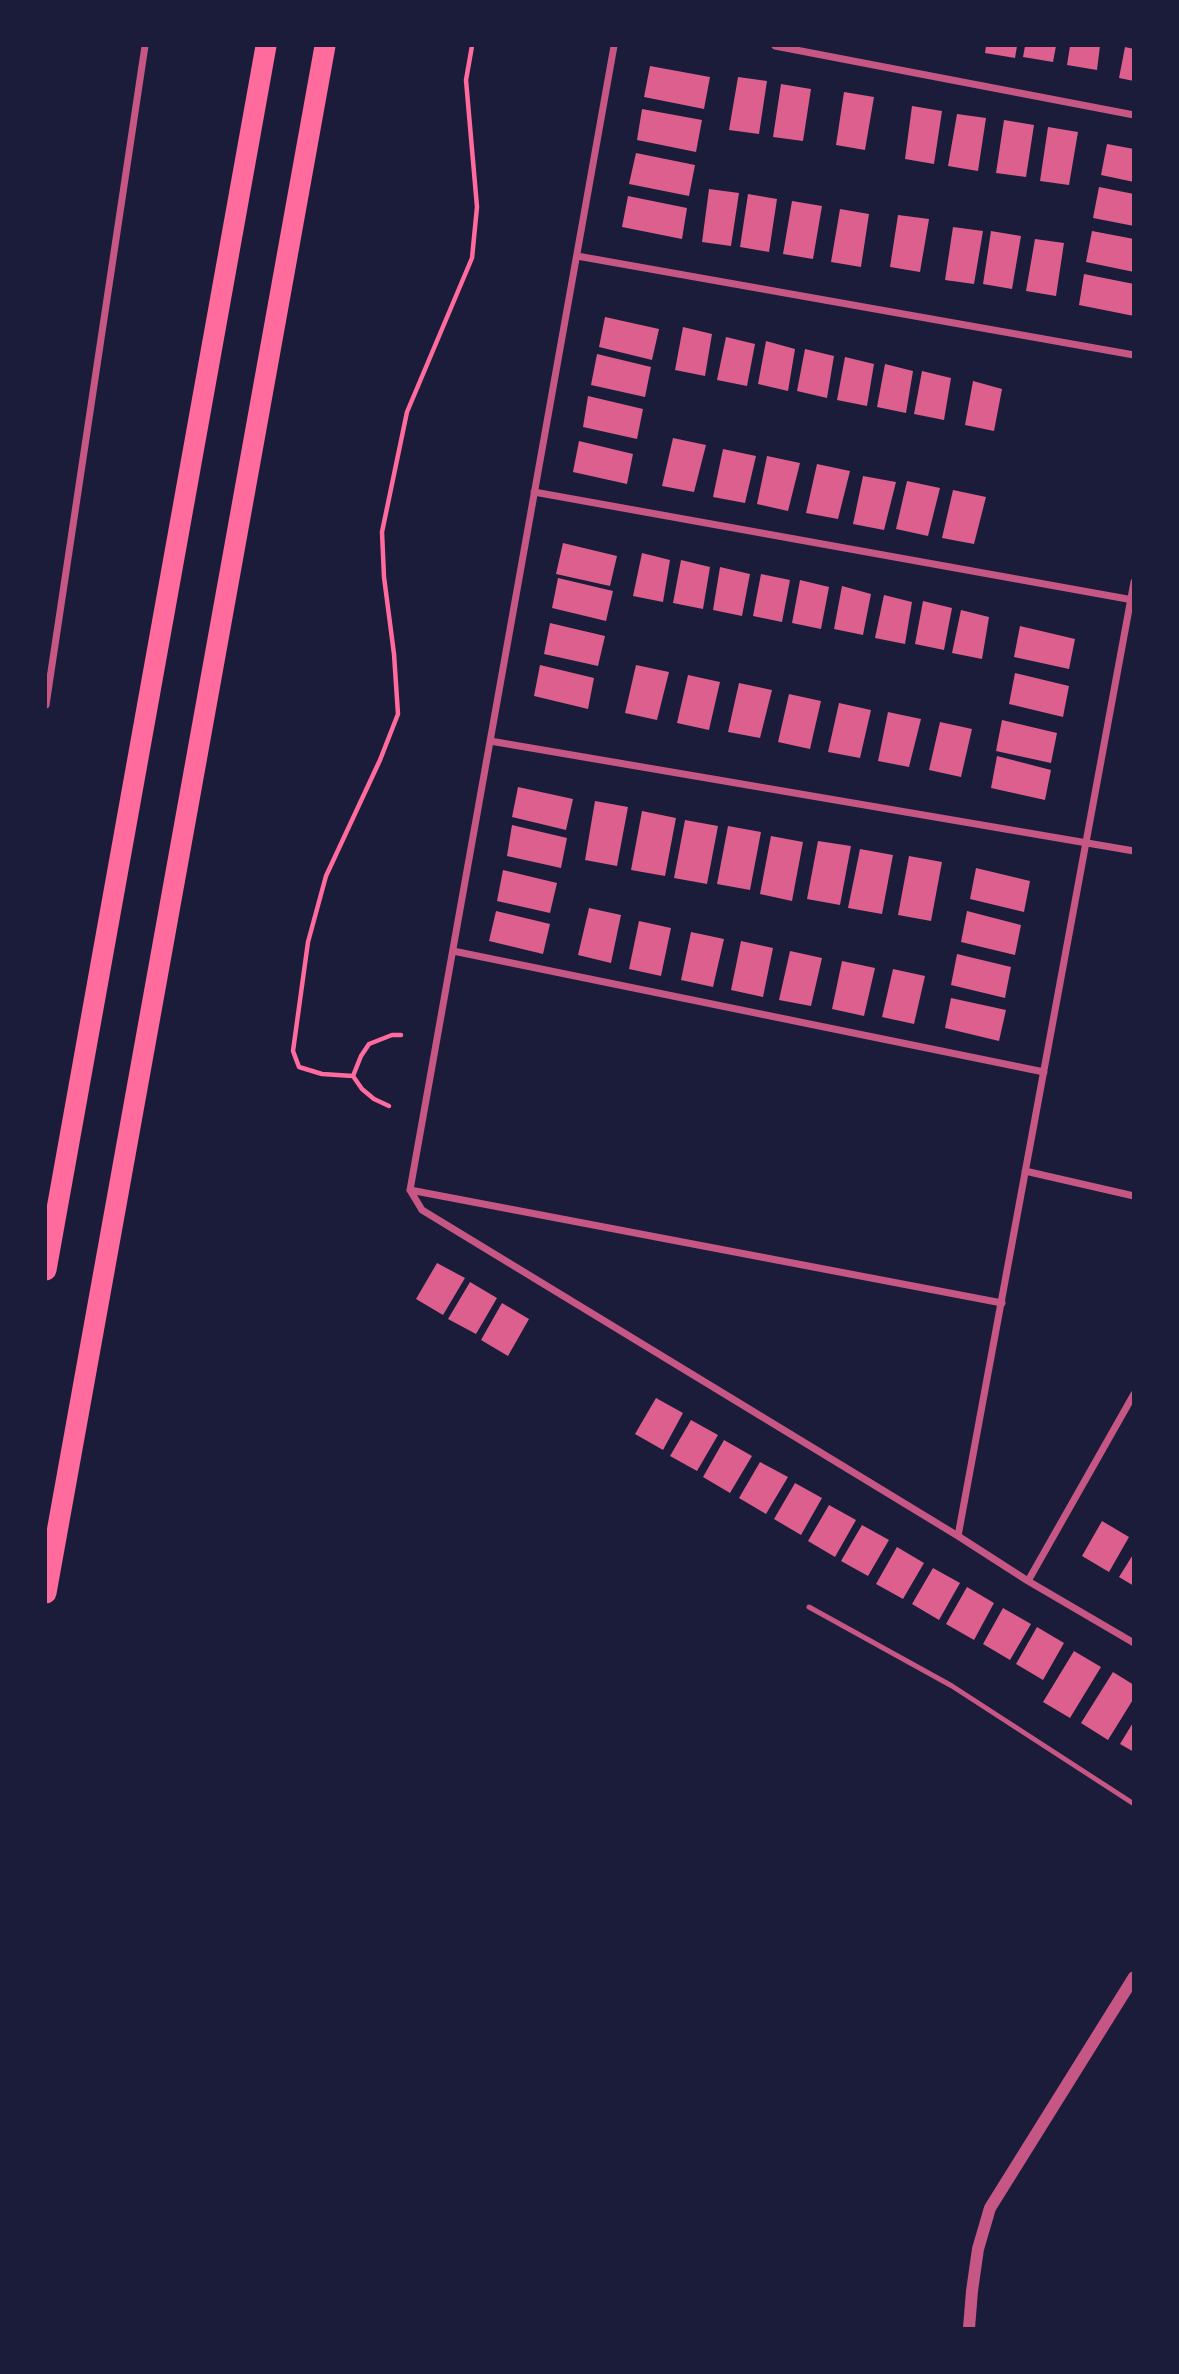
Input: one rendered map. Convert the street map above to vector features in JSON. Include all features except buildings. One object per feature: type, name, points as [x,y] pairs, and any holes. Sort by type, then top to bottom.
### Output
[{"type":"highway","points":[[46,1270],[266,46]]},
{"type":"highway","points":[[46,1593],[325,46]]},
{"type":"street","points":[[46,705],[145,46]]},
{"type":"street","points":[[614,46],[411,1190],[422,1210],[1133,1643]]},
{"type":"street","points":[[775,46],[1133,115]]},
{"type":"street","points":[[576,256],[1133,355]]},
{"type":"street","points":[[534,492],[1132,600]]},
{"type":"street","points":[[958,1536],[1132,600],[1133,582]]},
{"type":"street","points":[[490,741],[1133,851]]},
{"type":"street","points":[[453,951],[1044,1072]]},
{"type":"street","points":[[1025,1171],[1133,1196]]},
{"type":"street","points":[[411,1190],[1002,1303]]},
{"type":"street","points":[[1028,1581],[1133,1394]]},
{"type":"street","points":[[970,2329],[978,2249],[990,2208],[1133,1977]]},
{"type":"lane","points":[[809,1607],[952,1686],[1133,1804]]},
{"type":"path","points":[[353,1076],[322,1074],[299,1067],[293,1052],[309,943],[326,876],[380,760],[398,713],[384,577],[383,532],[407,412],[471,258],[477,207],[466,80],[472,46]]},
{"type":"path","points":[[353,1076],[369,1044],[391,1035],[401,1035]]},
{"type":"path","points":[[353,1076],[362,1089],[389,1106]]}]
